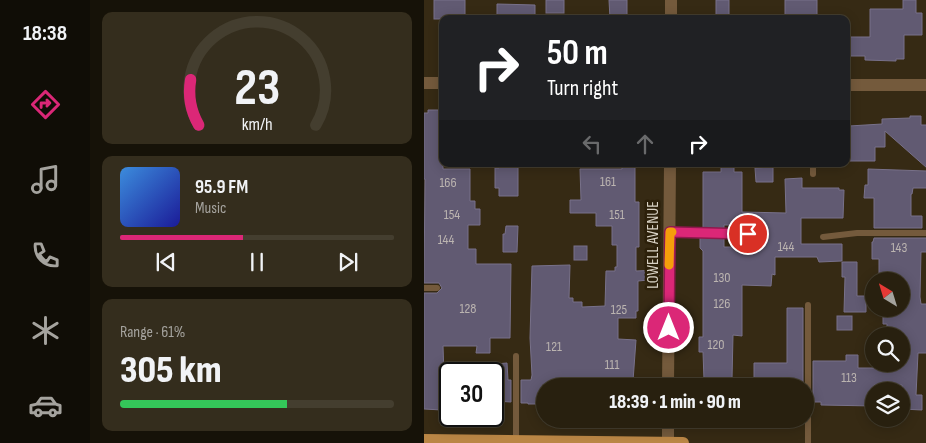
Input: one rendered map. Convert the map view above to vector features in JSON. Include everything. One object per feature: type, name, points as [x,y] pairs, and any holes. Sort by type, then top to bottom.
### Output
[{"type":"main road","points":[[424,440],[683,443]]},
{"type":"street","points":[[671,0],[671,15]]},
{"type":"street","points":[[424,83],[439,83]]},
{"type":"street","points":[[850,85],[926,85]]},
{"type":"street","name":"LOWELL AVENUE","points":[[668,378],[670,167]]},
{"type":"street","points":[[668,428],[668,443]]},
{"type":"lane","points":[[813,167],[813,174]]},
{"type":"lane","points":[[670,232],[748,234]]},
{"type":"lane","points":[[823,237],[857,233],[926,233]]},
{"type":"lane","points":[[424,288],[437,288]]},
{"type":"lane","points":[[808,304],[808,443]]},
{"type":"lane","points":[[516,356],[516,441]]},
{"type":"building","points":[[434,0],[465,0],[465,15],[439,15],[439,19],[434,19]]},
{"type":"building","points":[[546,0],[564,0],[564,13],[546,13]]},
{"type":"building","points":[[609,0],[627,0],[627,15],[610,15]]},
{"type":"building","points":[[716,0],[729,0],[729,15],[716,15]]},
{"type":"building","points":[[785,0],[817,0],[817,15],[785,15]]},
{"type":"building","points":[[903,0],[916,0],[916,13],[922,13],[922,35],[904,35],[904,59],[896,59],[896,61],[865,60],[865,56],[850,56],[850,37],[870,37],[870,9],[903,9]]},
{"type":"building","points":[[497,4],[535,5],[535,15],[497,15]]},
{"type":"building","points":[[428,110],[439,110],[439,167],[443,167],[443,169],[470,169],[470,201],[475,201],[475,209],[480,209],[480,225],[468,225],[468,249],[476,249],[476,264],[511,264],[510,338],[490,338],[490,353],[476,353],[477,346],[443,346],[444,362],[439,362],[439,410],[424,409],[424,293],[437,293],[442,288],[439,283],[424,283],[424,113],[428,113]]},
{"type":"building","points":[[910,116],[921,116],[921,125],[927,125],[927,168],[885,131],[885,147],[875,147],[875,161],[850,161],[850,126],[882,124],[882,119],[910,118]]},
{"type":"building","points":[[518,167],[518,196],[499,196],[499,188],[495,188],[495,168]]},
{"type":"building","points":[[622,167],[635,167],[635,202],[639,202],[639,247],[636,247],[636,271],[659,270],[659,279],[638,281],[638,311],[636,311],[636,318],[618,318],[618,339],[636,340],[633,378],[536,378],[536,404],[521,403],[521,380],[531,380],[532,375],[530,338],[532,266],[570,265],[569,298],[573,298],[573,302],[582,302],[582,307],[605,306],[606,271],[615,271],[615,267],[617,267],[617,245],[612,245],[612,226],[596,226],[596,213],[570,213],[570,200],[581,200],[580,169],[622,169]]},
{"type":"building","points":[[721,167],[734,167],[734,172],[742,172],[742,212],[786,213],[785,179],[802,178],[802,188],[839,188],[839,190],[844,190],[843,218],[801,218],[801,244],[842,244],[842,261],[819,262],[817,257],[775,257],[775,275],[772,274],[771,286],[742,285],[742,336],[733,335],[732,378],[704,378],[703,352],[699,352],[699,337],[703,337],[703,251],[700,248],[700,238],[724,238],[724,247],[757,247],[757,225],[724,225],[724,228],[703,228],[703,172],[721,172]]},
{"type":"building","points":[[773,167],[773,182],[756,182],[755,168]]},
{"type":"building","points":[[868,169],[927,171],[927,188],[913,188],[911,194],[911,216],[922,216],[922,228],[874,228],[874,198],[864,198],[865,185],[868,185]]},
{"type":"building","points":[[506,226],[518,226],[517,252],[503,252],[503,234],[505,234]]},
{"type":"building","points":[[874,238],[927,238],[927,252],[921,252],[920,297],[921,304],[927,304],[927,353],[918,353],[916,395],[922,395],[922,410],[910,409],[910,382],[865,382],[865,406],[821,405],[821,402],[814,402],[813,361],[846,361],[846,355],[858,355],[858,368],[865,368],[865,372],[910,372],[910,327],[887,327],[887,324],[883,324],[883,318],[910,318],[910,272],[879,272],[879,259],[872,259]]},
{"type":"building","points":[[574,246],[587,246],[587,260],[574,260]]},
{"type":"building","points":[[842,262],[857,262],[857,296],[865,296],[865,312],[844,312],[845,277],[842,277]]},
{"type":"building","points":[[787,308],[803,308],[803,378],[754,378],[754,363],[787,363]]},
{"type":"building","points":[[837,316],[852,316],[852,330],[837,330]]},
{"type":"building","points":[[504,363],[507,363],[508,380],[511,380],[511,402],[504,402]]},
{"type":"slow traffic","points":[[669,265],[670,232],[672,232]]},
{"type":"route","points":[[669,328],[670,232],[748,234]]}]
